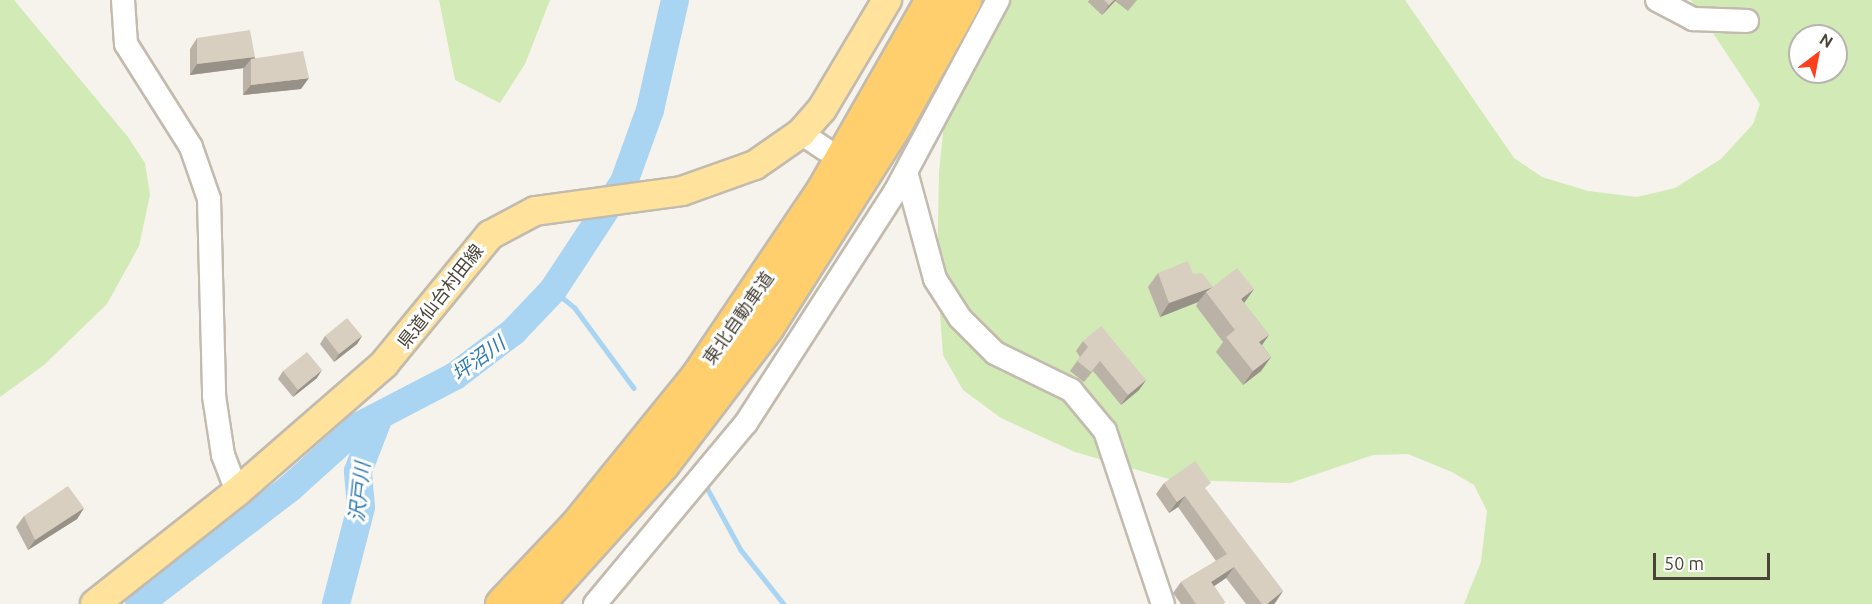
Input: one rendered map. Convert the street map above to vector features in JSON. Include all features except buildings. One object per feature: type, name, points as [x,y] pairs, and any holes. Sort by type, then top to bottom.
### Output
[{"type":"highway","name":"東北自動車道","points":[[502,604],[577,525],[697,376],[822,192],[932,0]]},
{"type":"highway","name":"東北自動車道","points":[[536,604],[662,464],[767,326],[895,124],[964,0]]},
{"type":"main road","name":"県道仙台村田線","points":[[95,604],[237,492],[384,364],[490,235],[513,220],[560,205],[626,200],[729,178],[801,132],[844,80],[887,0]]},
{"type":"street","points":[[123,0],[126,44],[191,147],[209,199],[214,396],[223,456],[237,492]]},
{"type":"street","points":[[595,604],[746,423],[886,187],[906,172],[998,0]]},
{"type":"street","points":[[1657,0],[1693,19],[1747,21]]},
{"type":"street","points":[[801,132],[825,148]]},
{"type":"street","points":[[906,172],[935,279],[960,318],[995,353],[1071,390],[1106,431],[1163,604]]},
{"type":"green space","points":[[0,0],[14,0],[128,137],[145,163],[150,195],[139,246],[107,304],[44,365],[0,397]]},
{"type":"green space","points":[[439,0],[550,0],[525,64],[500,103],[455,80]]},
{"type":"green space","points":[[983,0],[1405,0],[1514,158],[1542,177],[1588,191],[1637,197],[1675,188],[1721,159],[1753,124],[1760,104],[1691,0],[1872,0],[1872,604],[1464,604],[1481,562],[1487,511],[1474,485],[1452,472],[1408,454],[1373,455],[1290,483],[1172,480],[1075,452],[1001,418],[963,390],[943,355],[937,271],[939,172],[950,63]]},
{"type":"waterway","name":"坪沼川","points":[[139,604],[290,488],[359,426],[455,376],[513,332],[553,290],[624,182],[650,110],[675,0]]},
{"type":"waterway","points":[[553,290],[575,308],[634,388]]},
{"type":"waterway","name":"沢戸川","points":[[336,604],[361,507],[358,471],[379,417]]},
{"type":"waterway","points":[[705,484],[741,550],[784,604]]}]
